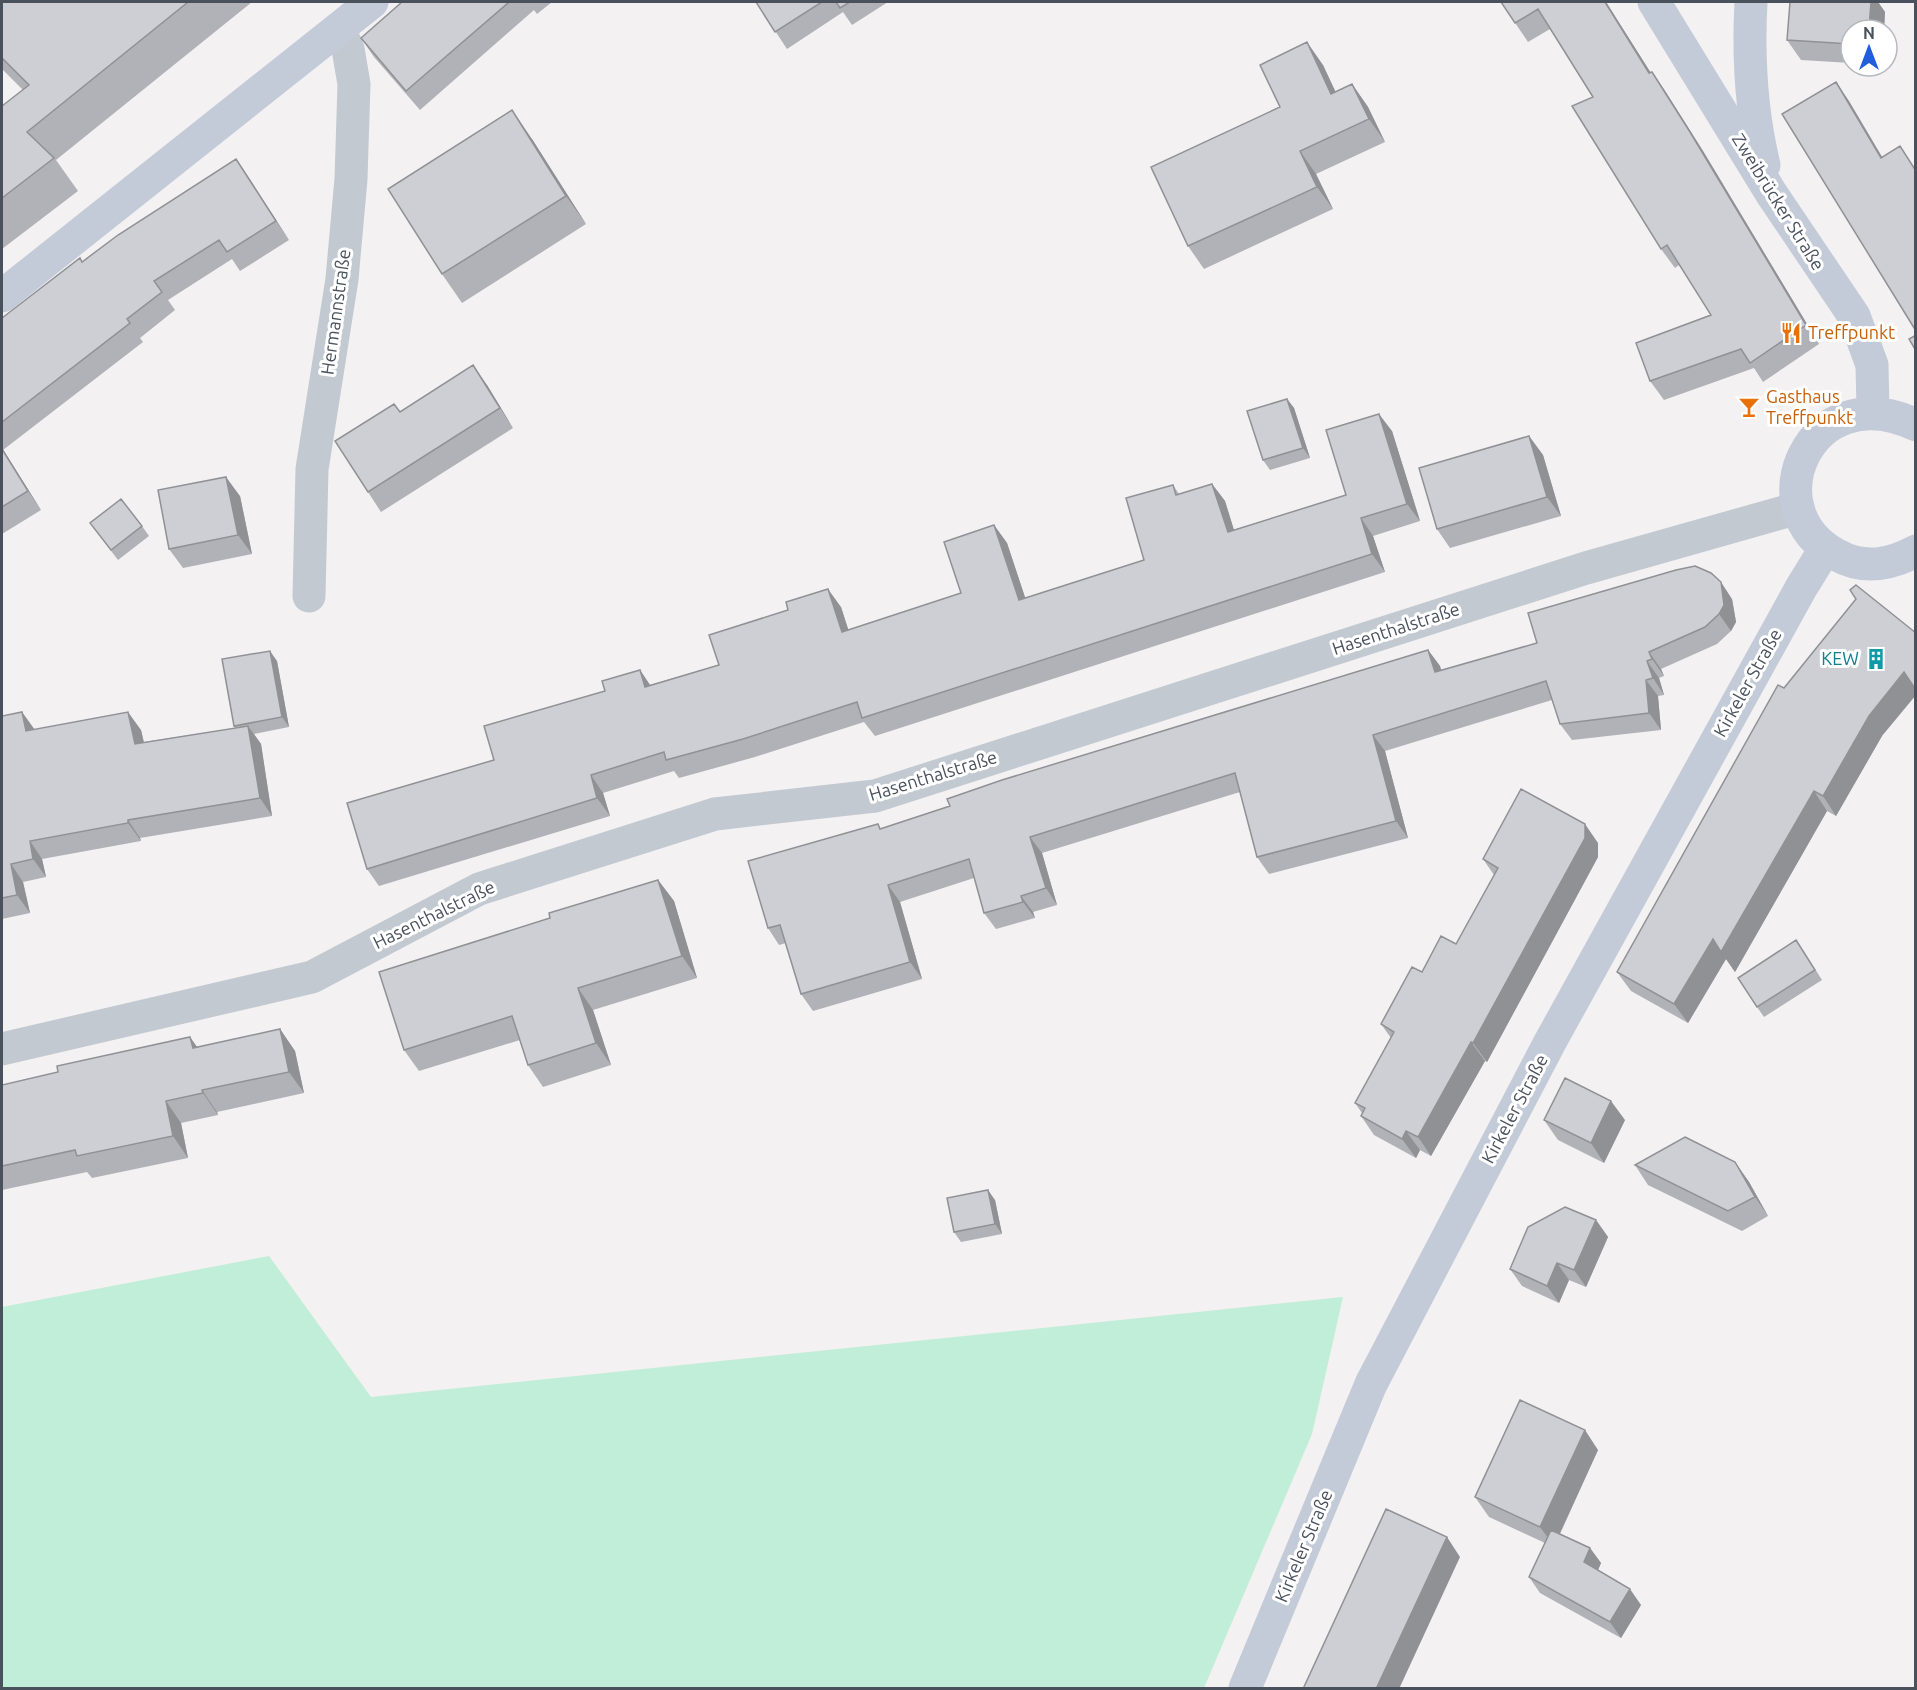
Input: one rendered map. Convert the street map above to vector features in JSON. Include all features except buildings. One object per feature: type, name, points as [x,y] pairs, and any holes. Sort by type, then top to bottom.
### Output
[{"type":"main road","points":[[2,296],[372,2]]},
{"type":"main road","name":"Zweibrücker Straße","points":[[1654,2],[1771,193],[1854,316],[1872,365],[1873,411]]},
{"type":"main road","points":[[1751,2],[1748,50],[1755,129],[1771,193]]},
{"type":"main road","points":[[1916,424],[1896,415],[1873,411],[1850,415],[1839,420],[1812,442],[1800,462],[1796,485],[1798,508],[1808,531],[1825,549],[1847,561],[1872,565],[1898,561],[1916,551]]},
{"type":"main road","name":"Kirkeler Straße","points":[[1245,1689],[1371,1384],[1550,1042],[1800,588],[1825,549]]},
{"type":"street","name":"Hermannstraße","points":[[309,596],[312,469],[342,279],[351,179],[354,84],[348,50],[339,29]]},
{"type":"street","name":"Hasenthalstraße","points":[[2,1049],[312,977],[490,885],[715,814],[875,796],[1586,567],[1798,508]]},
{"type":"green space","points":[[269,1256],[371,1397],[1343,1297],[1312,1434],[1204,1688],[2,1688],[2,1307]]},
{"type":"place","name":"Treffpunkt","points":[[1791,333]]},
{"type":"place","name":"Gasthaus Treffpunkt","points":[[1749,407]]},
{"type":"place","name":"KEW","points":[[1876,659]]}]
